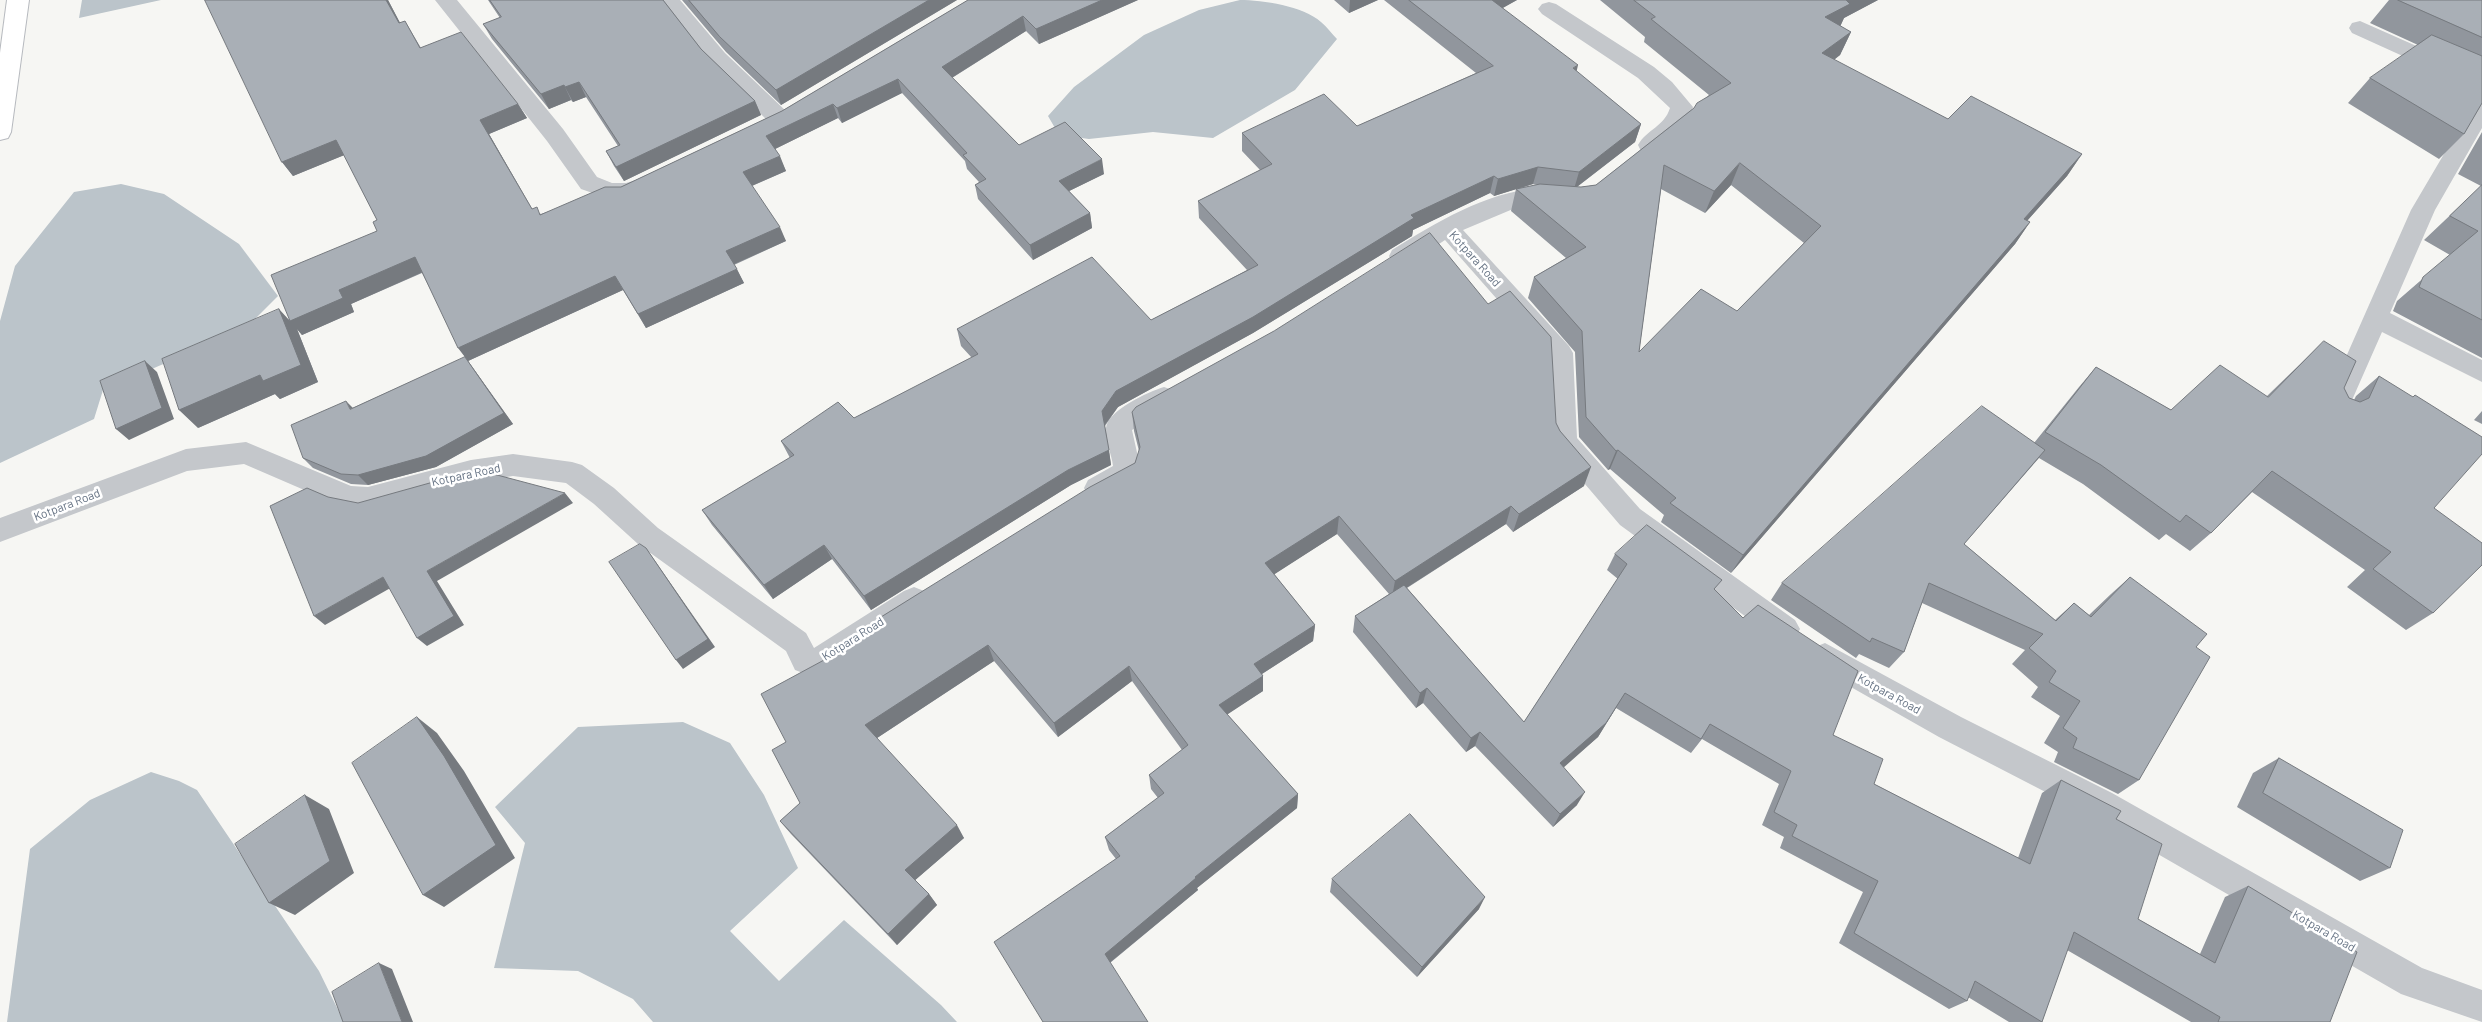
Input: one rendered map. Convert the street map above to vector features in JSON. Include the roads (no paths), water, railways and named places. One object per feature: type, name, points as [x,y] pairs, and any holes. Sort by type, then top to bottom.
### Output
[{"type":"main road","points":[[0,132],[18,0]]},
{"type":"street","points":[[446,0],[560,142],[589,183],[610,191],[628,192],[655,179]]},
{"type":"street","points":[[669,0],[717,58],[779,117]]},
{"type":"street","points":[[1550,3],[1602,45],[1646,70],[1669,91],[1682,108],[1677,123],[1632,158]]},
{"type":"street","points":[[2360,28],[2482,84]]},
{"type":"street","points":[[2336,409],[2423,210],[2482,108]]},
{"type":"street","points":[[1447,227],[1487,209],[1533,195],[1571,200]]},
{"type":"street","name":"Kotpara Road","points":[[1380,269],[1447,227],[1560,352],[1564,441],[1630,517],[1706,574],[1844,669],[1950,727],[2101,804],[2413,982],[2482,1007]]},
{"type":"street","points":[[2376,317],[2482,372]]},
{"type":"street","points":[[1074,500],[1126,472],[1127,460],[1118,436],[1118,426],[1128,416],[1187,384]]},
{"type":"street","name":"Kotpara Road","points":[[0,530],[186,460],[246,453],[349,497],[368,499],[471,471],[513,465],[572,473],[604,496],[648,536],[796,642],[805,662],[817,662],[932,589]]}]
